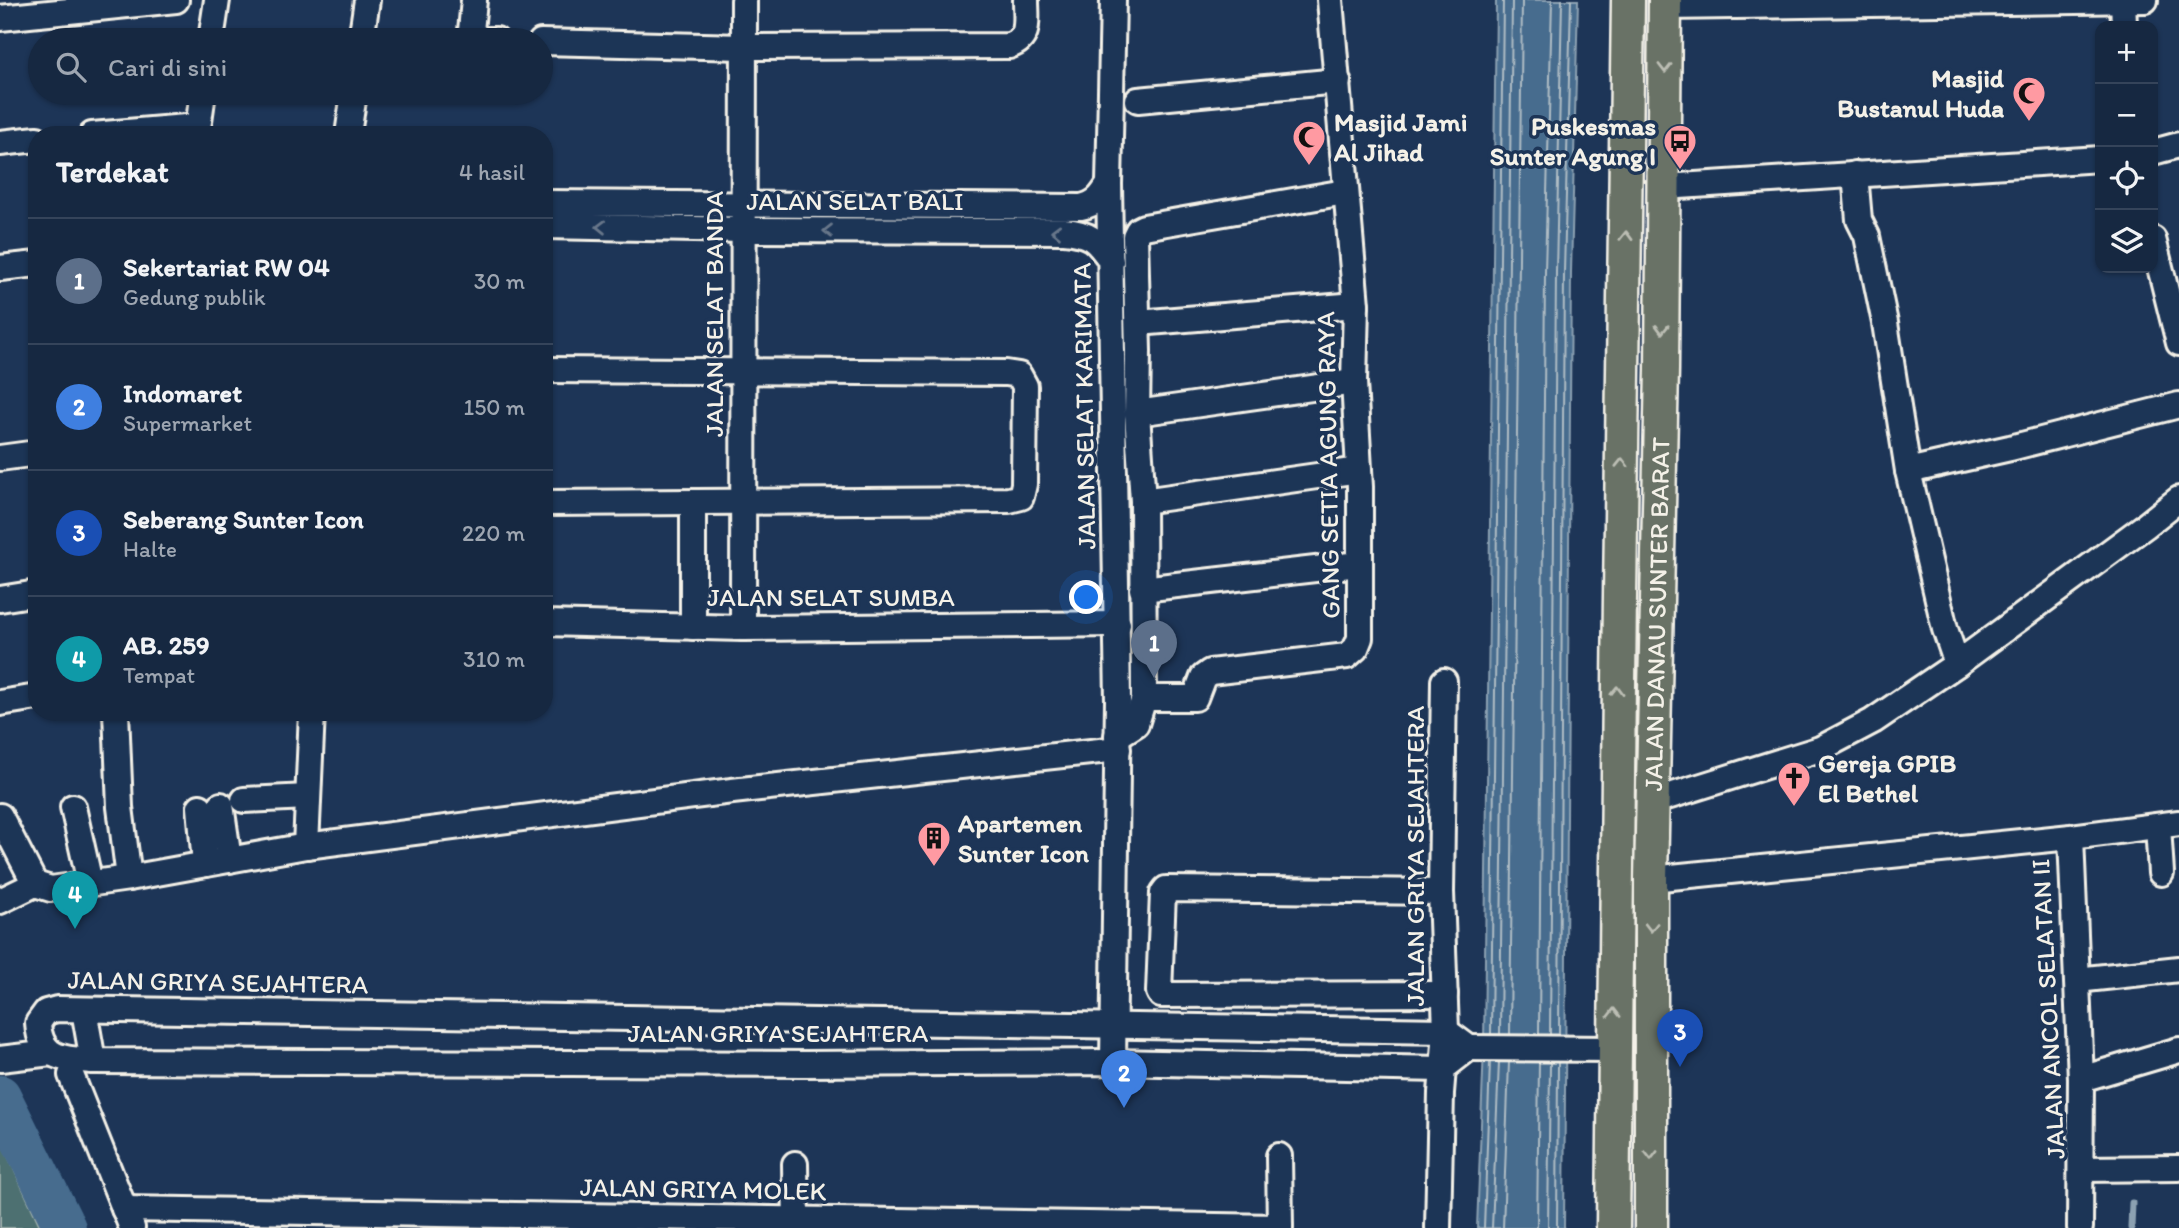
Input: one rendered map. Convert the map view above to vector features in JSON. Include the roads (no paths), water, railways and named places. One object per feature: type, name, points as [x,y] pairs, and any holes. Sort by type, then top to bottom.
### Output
[{"type":"main road","name":"JALAN DANAU SUNTER BARAT","points":[[1613,1228],[1616,759],[1628,0]]},
{"type":"main road","name":"JALAN DANAU SUNTER BARAT","points":[[1651,1228],[1651,879],[1662,369],[1665,4]]},
{"type":"main road","points":[[1624,369],[1662,369]]},
{"type":"street","points":[[0,18],[176,0]]},
{"type":"street","points":[[213,28],[217,0]]},
{"type":"street","points":[[363,28],[367,0]]},
{"type":"street","points":[[471,28],[474,0]]},
{"type":"street","name":"JALAN SELAT BANDA","points":[[743,628],[744,0]]},
{"type":"street","points":[[553,41],[744,47],[1009,46],[1019,43],[1026,34],[1026,0]]},
{"type":"street","name":"JALAN SELAT KARIMATA","points":[[1112,0],[1109,184],[1118,624],[1113,1062]]},
{"type":"street","name":"GANG SETIA AGUNG RAYA","points":[[1144,698],[1195,698],[1203,677],[1210,672],[1347,656],[1356,648],[1360,638],[1359,470],[1354,383],[1356,304],[1330,0]]},
{"type":"street","points":[[2123,0],[2124,21]]},
{"type":"street","points":[[1665,4],[2145,0]]},
{"type":"street","points":[[1139,100],[1338,81]]},
{"type":"street","points":[[199,126],[201,105]]},
{"type":"street","points":[[349,126],[352,105]]},
{"type":"street","points":[[0,143],[28,140]]},
{"type":"street","points":[[2158,151],[2179,145]]},
{"type":"street","points":[[1664,187],[2095,159]]},
{"type":"street","points":[[1855,174],[1859,220],[1867,236],[1885,323],[1908,471],[1945,629],[1957,664]]},
{"type":"street","name":"JALAN SELAT BALI","points":[[553,203],[1081,207],[1100,199],[1109,184]]},
{"type":"street","points":[[0,901],[35,884],[51,889],[129,878],[306,846],[1118,743],[1136,724],[1144,698],[1143,501],[1137,413],[1135,236],[1138,230],[1170,222],[1345,192]]},
{"type":"street","name":"JALAN SELAT BALI","points":[[553,226],[1064,231],[1083,233],[1100,244],[1111,261]]},
{"type":"street","points":[[2158,259],[2179,344]]},
{"type":"street","points":[[0,268],[28,265]]},
{"type":"street","points":[[1138,323],[1356,304]]},
{"type":"street","points":[[553,370],[1006,373],[1019,376],[1024,386],[1024,484],[1021,496],[1009,500],[553,503]]},
{"type":"street","points":[[1137,413],[1354,383]]},
{"type":"street","points":[[1908,471],[2179,405]]},
{"type":"street","points":[[0,458],[28,454]]},
{"type":"street","points":[[1143,501],[1359,470]]},
{"type":"street","points":[[1654,802],[1820,749],[1873,721],[1957,664],[2179,499]]},
{"type":"street","points":[[693,503],[694,626]]},
{"type":"street","points":[[1142,589],[1359,564]]},
{"type":"street","points":[[0,599],[28,594]]},
{"type":"street","name":"JALAN SELAT SUMBA","points":[[553,622],[743,628],[1118,624]]},
{"type":"street","name":"JALAN GRIYA SEJAHTERA","points":[[1444,681],[1441,892],[1446,1031]]},
{"type":"street","points":[[0,703],[28,698]]},
{"type":"street","points":[[116,721],[120,807],[129,878]]},
{"type":"street","points":[[306,846],[312,721]]},
{"type":"street","points":[[217,862],[222,804],[308,797]]},
{"type":"street","points":[[74,807],[90,883]]},
{"type":"street","points":[[0,816],[35,884]]},
{"type":"street","points":[[2161,873],[2168,825]]},
{"type":"street","name":"JALAN ANCOL SELATAN II","points":[[1651,879],[2168,825]]},
{"type":"street","name":"JALAN ANCOL SELATAN II","points":[[2071,837],[2081,1079],[2081,1169],[2179,1168]]},
{"type":"street","points":[[1441,892],[1166,889],[1163,893],[1158,992],[1161,995],[1445,994]]},
{"type":"street","points":[[2077,980],[2179,969]]},
{"type":"street","name":"JALAN GRIYA SEJAHTERA","points":[[51,1054],[41,1043],[38,1023],[46,1012],[57,1009],[1446,1031],[1474,1048]]},
{"type":"street","points":[[84,1010],[93,1061]]},
{"type":"street","points":[[1437,1228],[1446,1031]]},
{"type":"street","points":[[1443,1069],[1474,1048],[1614,1049]]},
{"type":"street","points":[[2081,1079],[2179,1050]]},
{"type":"street","name":"JALAN GRIYA SEJAHTERA","points":[[0,1059],[51,1054],[62,1058],[93,1061],[790,1064],[1113,1062],[1443,1069]]},
{"type":"street","points":[[71,1075],[128,1219]]},
{"type":"street","points":[[1279,1156],[1280,1228]]},
{"type":"street","points":[[795,1164],[796,1224]]},
{"type":"street","points":[[2080,1228],[2081,1169]]},
{"type":"street","name":"JALAN GRIYA MOLEK","points":[[128,1219],[1280,1228]]},
{"type":"water","points":[[1496,0],[1578,0],[1571,272],[1564,1228],[1477,1228],[1484,1047]]},
{"type":"waterway","points":[[0,1096],[65,1228]]},
{"type":"waterway","points":[[2131,1228],[2132,1203]]},
{"type":"place","name":"Masjid Bustanul Huda","points":[[2029,123]]},
{"type":"place","name":"Masjid Jami Al Jihad","points":[[1309,167]]},
{"type":"place","name":"Puskesmas Sunter Agung I","points":[[1680,171]]},
{"type":"place","name":"Sekertariat RW 04","points":[[1154,678]]},
{"type":"place","name":"Gereja GPIB El Bethel","points":[[1794,808]]},
{"type":"place","name":"Apartemen Sunter Icon","points":[[934,868]]},
{"type":"place","name":"AB. 259","points":[[75,929]]},
{"type":"place","name":"Seberang Sunter Icon","points":[[1680,1067]]},
{"type":"place","name":"Indomaret","points":[[1124,1108]]}]
